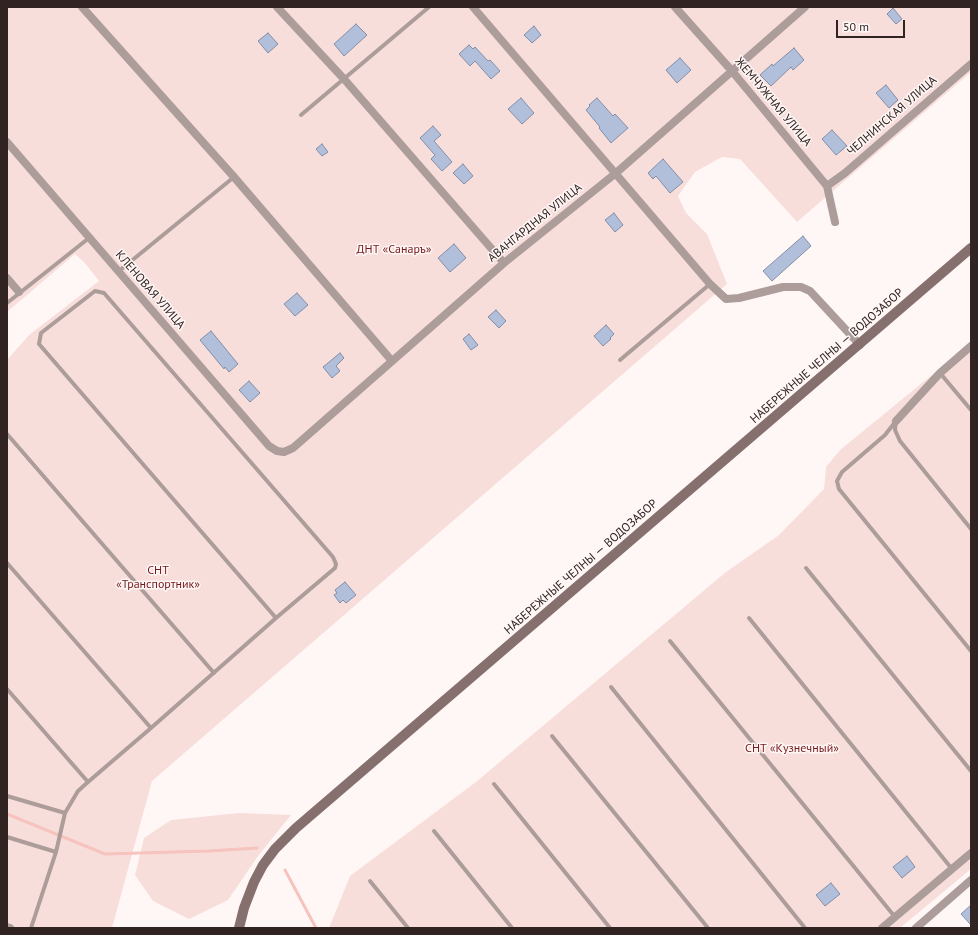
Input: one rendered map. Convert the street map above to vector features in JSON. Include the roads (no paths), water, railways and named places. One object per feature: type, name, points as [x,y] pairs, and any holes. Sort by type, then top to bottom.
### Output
[{"type":"main road","name":"НАБЕРЕЖНЫЕ ЧЕЛНЫ — ВОДОЗАБОР","points":[[239,928],[244,908],[254,882],[263,865],[275,849],[296,828],[860,345],[971,248]]},
{"type":"street","points":[[82,7],[234,177],[392,361]]},
{"type":"street","points":[[277,7],[344,79],[504,263]]},
{"type":"street","points":[[473,7],[710,284],[726,299],[739,298],[784,287],[801,287],[810,290],[860,345]]},
{"type":"street","name":"ЖЕМЧУЖНАЯ УЛИЦА","points":[[675,7],[732,71],[827,186],[835,222]]},
{"type":"street","name":"АВАНГАРДНАЯ УЛИЦА","points":[[277,451],[284,452],[293,448],[504,263],[616,173],[805,7]]},
{"type":"street","name":"ЧЕЛНИНСКАЯ УЛИЦА","points":[[827,186],[845,173],[971,64]]},
{"type":"street","name":"КЛЕНОВАЯ УЛИЦА","points":[[7,142],[269,446],[277,451]]},
{"type":"street","points":[[7,278],[19,292]]},
{"type":"street","points":[[896,421],[940,373],[971,346]]},
{"type":"street","points":[[882,928],[896,918],[971,853]]},
{"type":"street","points":[[916,928],[971,880]]},
{"type":"lane","points":[[301,115],[429,7]]},
{"type":"lane","points":[[119,271],[234,177]]},
{"type":"lane","points":[[7,303],[89,238]]},
{"type":"lane","points":[[620,360],[710,284]]},
{"type":"lane","points":[[31,928],[56,852],[65,813],[78,791],[335,568],[336,564],[334,557],[104,293],[95,290],[41,333],[39,344],[276,618]]},
{"type":"lane","points":[[940,373],[971,410]]},
{"type":"lane","points":[[896,421],[895,430],[900,441],[971,529]]},
{"type":"lane","points":[[896,421],[885,434],[842,472],[837,481],[839,489],[971,651]]},
{"type":"lane","points":[[7,434],[214,673]]},
{"type":"lane","points":[[7,563],[151,728]]},
{"type":"lane","points":[[806,568],[971,771]]},
{"type":"lane","points":[[749,618],[952,869]]},
{"type":"lane","points":[[670,641],[896,918]]},
{"type":"lane","points":[[611,687],[806,928]]},
{"type":"lane","points":[[7,689],[88,782]]},
{"type":"lane","points":[[552,736],[708,928]]},
{"type":"lane","points":[[494,784],[610,928]]},
{"type":"lane","points":[[7,796],[65,813]]},
{"type":"lane","points":[[434,830],[512,928]]},
{"type":"lane","points":[[7,837],[56,852]]},
{"type":"lane","points":[[370,881],[408,928]]},
{"type":"waterway","points":[[7,814],[105,854],[257,848]]},
{"type":"waterway","points":[[285,870],[316,928]]},
{"type":"park label","name":"ДНТ «Санаръ»","points":[[394,250]]},
{"type":"park label","name":"СНТ «Транспортник»","points":[[158,578]]},
{"type":"park label","name":"СНТ «Кузнечный»","points":[[792,749]]}]
